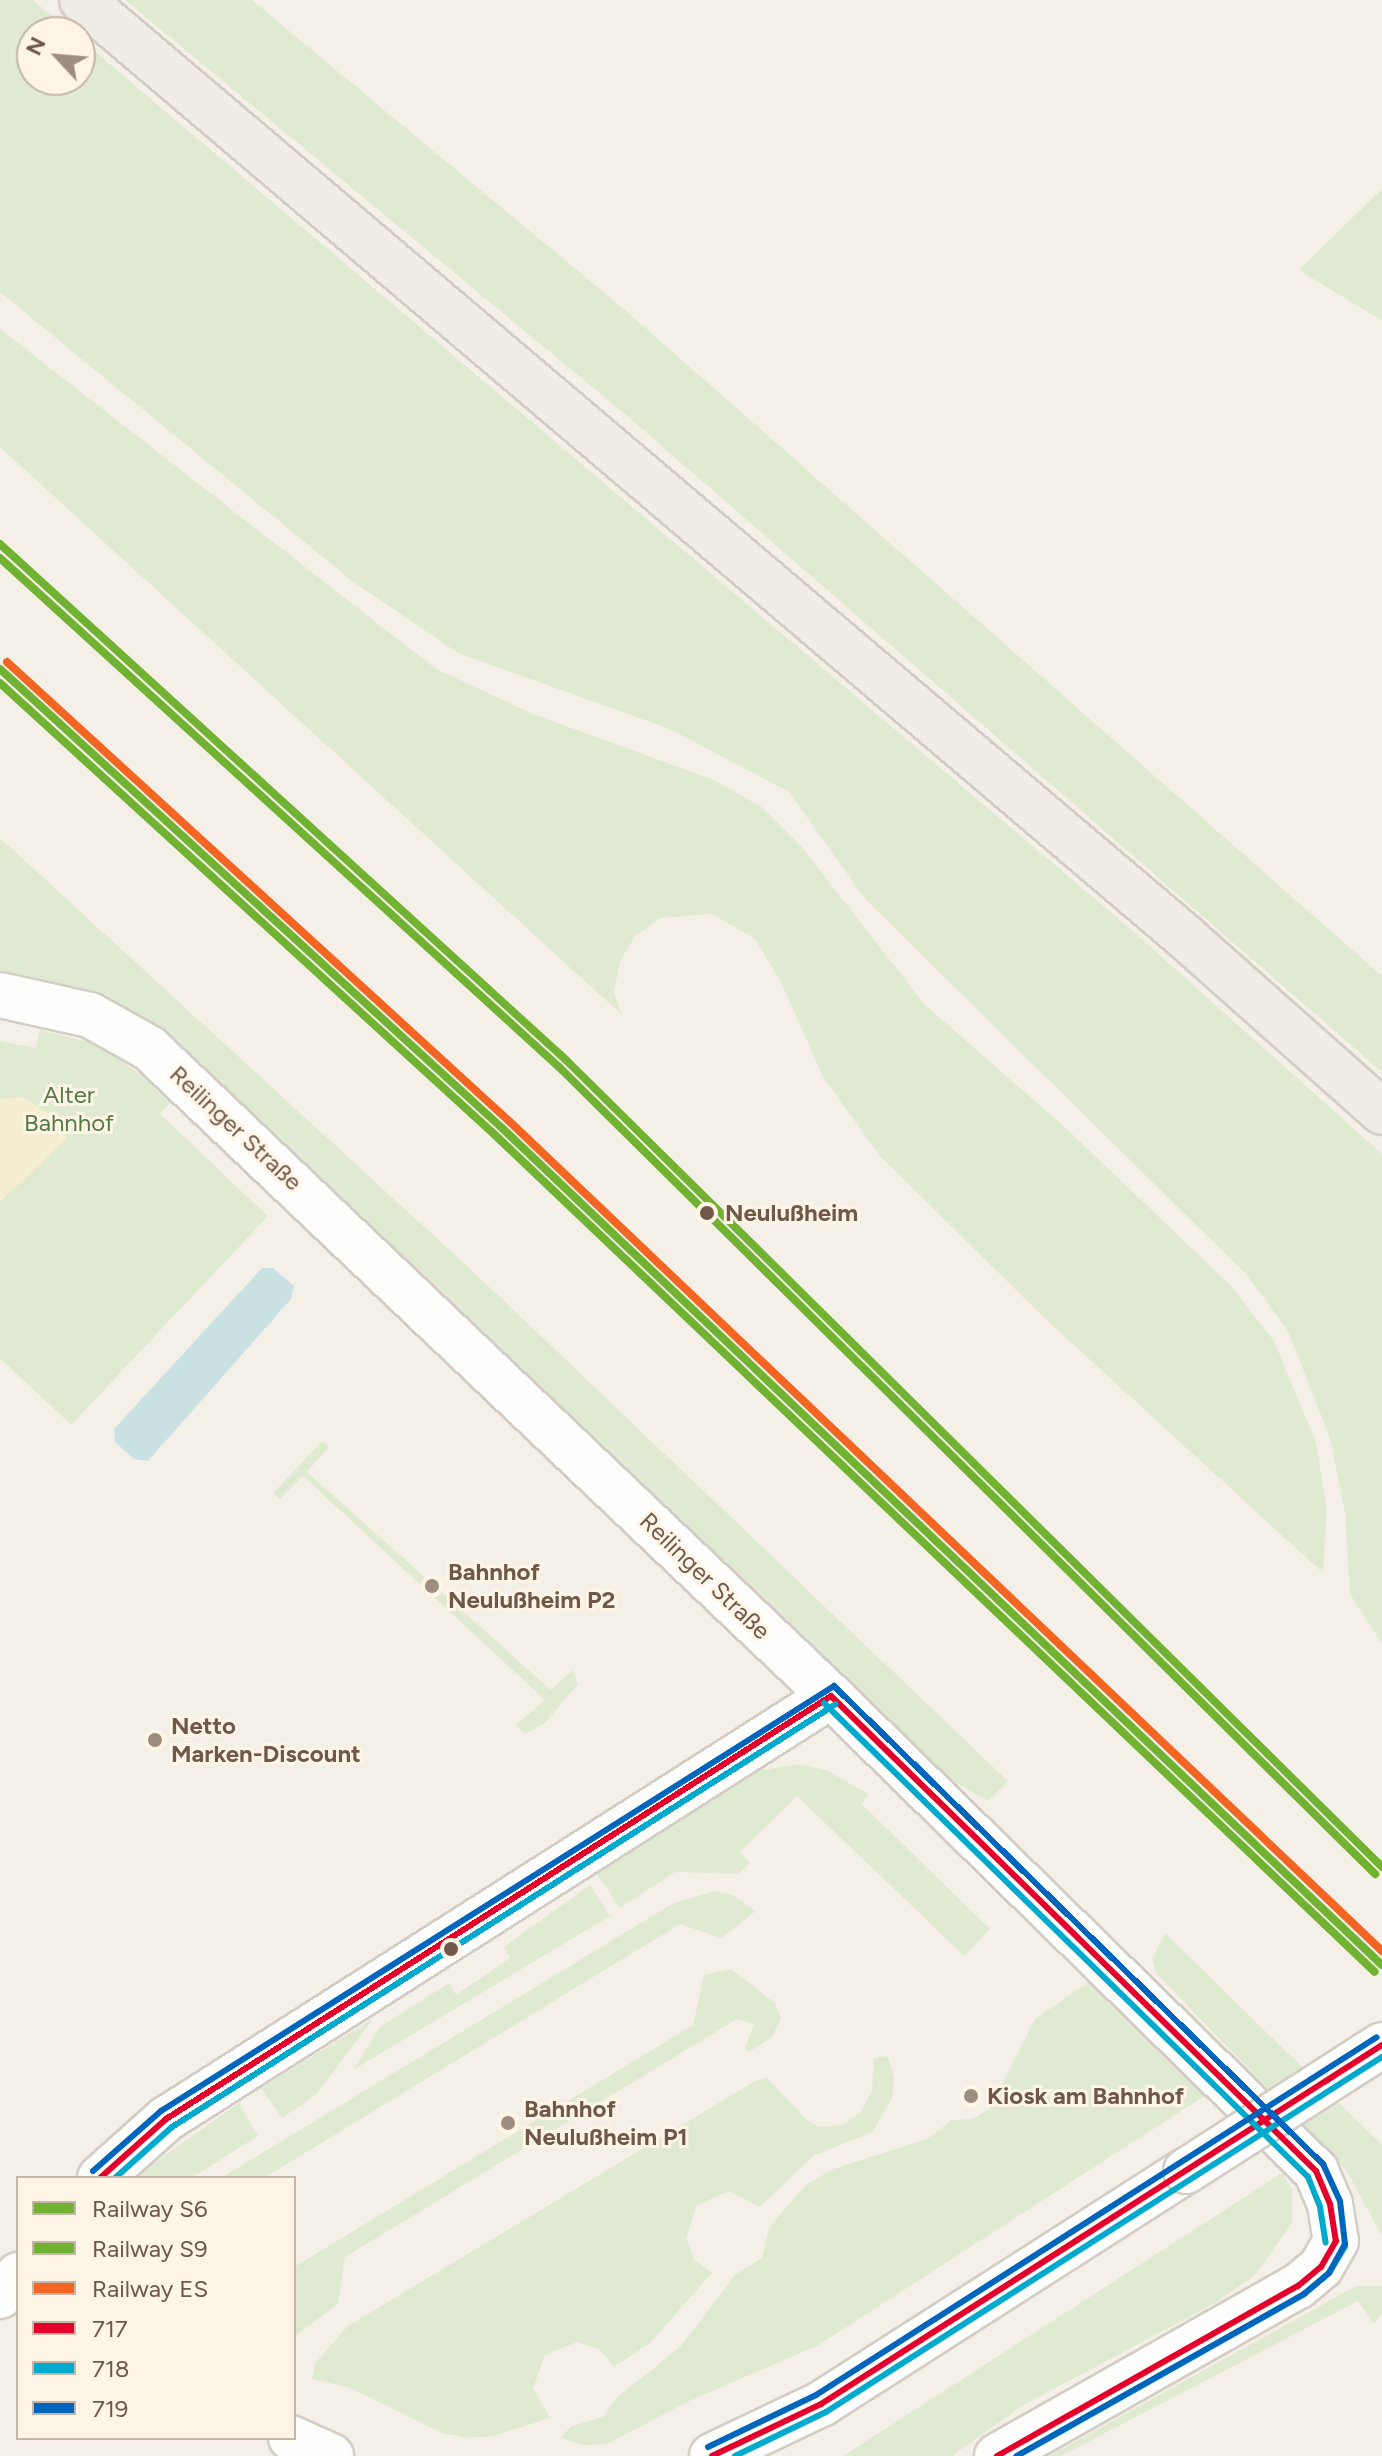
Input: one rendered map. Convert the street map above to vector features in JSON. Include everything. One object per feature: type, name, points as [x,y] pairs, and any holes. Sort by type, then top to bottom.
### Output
[{"type":"main road","points":[[82,0],[1184,936],[1382,1112]]},
{"type":"street","name":"Reilinger Straße","points":[[0,995],[90,1015],[149,1048],[831,1696],[1316,2171],[1330,2204],[1336,2241],[1321,2267],[1298,2286],[997,2456]]},
{"type":"street","points":[[102,2176],[166,2119],[831,1696]]},
{"type":"street","points":[[712,2456],[821,2404],[1382,2045]]},
{"type":"street","points":[[0,2296],[16,2277]]},
{"type":"street","points":[[295,2440],[331,2456]]},
{"type":"green space","points":[[0,0],[33,0],[52,16],[16,16],[16,96],[96,96],[96,53],[1134,932],[1382,1154],[1382,1644],[1350,1594],[1345,1513],[1330,1438],[1288,1331],[1246,1274],[866,900],[789,792],[670,729],[458,653],[352,581],[0,292]]},
{"type":"green space","points":[[125,0],[252,0],[625,310],[1382,976],[1382,1072],[626,415]]},
{"type":"green space","points":[[1382,189],[1382,321],[1299,270]]},
{"type":"green space","points":[[0,329],[436,669],[533,714],[714,780],[763,808],[801,846],[925,1005],[1068,1130],[1231,1286],[1274,1341],[1316,1442],[1327,1510],[1323,1573],[1039,1313],[880,1156],[823,1077],[781,982],[755,939],[712,914],[661,918],[635,936],[620,961],[614,993],[622,1015],[0,447]]},
{"type":"green space","points":[[0,838],[480,1278],[1008,1781],[988,1801],[947,1778],[200,1068],[0,973]]},
{"type":"green space","name":"Alter Bahnhof","points":[[40,1030],[97,1044],[141,1075],[170,1103],[160,1114],[268,1216],[71,1425],[0,1358],[0,1041],[36,1048]]},
{"type":"green space","points":[[322,1441],[329,1447],[307,1472],[551,1690],[573,1670],[578,1684],[545,1723],[525,1734],[516,1725],[545,1700],[303,1476],[280,1499],[273,1493]]},
{"type":"green space","points":[[799,1764],[826,1770],[868,1794],[862,1804],[990,1929],[964,1956],[797,1796],[740,1852],[750,1863],[738,1874],[675,1872],[620,1908],[594,1870],[752,1772]]},
{"type":"green space","points":[[590,1885],[610,1916],[353,2070],[380,2027],[449,1983],[456,1995],[510,1958],[504,1947]]},
{"type":"green space","points":[[714,1891],[733,1895],[756,1911],[721,1938],[680,1924],[267,2176],[224,2176],[672,1904]]},
{"type":"green space","points":[[1165,1933],[1382,2145],[1382,2236],[1346,2170],[1156,1973],[1152,1959]]},
{"type":"green space","points":[[731,1969],[775,2003],[781,2018],[772,2037],[749,2052],[745,2049],[754,2024],[737,2019],[345,2257],[338,2304],[296,2336],[296,2266],[693,2025],[704,1975]]},
{"type":"green space","points":[[1090,1981],[1209,2093],[817,2346],[687,2402],[607,2444],[582,2445],[560,2437],[572,2426],[603,2417],[615,2399],[680,2347],[735,2275],[762,2258],[769,2227],[807,2184],[833,2169],[927,2139],[952,2120],[973,2119],[989,2109],[1035,2019]]},
{"type":"green space","points":[[374,2018],[316,2095],[282,2118],[261,2088]]},
{"type":"green space","points":[[888,2056],[894,2078],[892,2098],[873,2132],[813,2156],[760,2207],[729,2191],[697,2205],[686,2238],[694,2259],[712,2273],[650,2343],[614,2367],[599,2349],[577,2342],[545,2355],[533,2388],[550,2418],[493,2436],[468,2438],[442,2433],[348,2387],[312,2379],[315,2363],[348,2326],[755,2081],[767,2078],[807,2120],[819,2127],[843,2125],[860,2113],[872,2090],[874,2058]]},
{"type":"green space","points":[[239,2103],[258,2136],[194,2176],[136,2176]]},
{"type":"green space","points":[[1282,2173],[1292,2189],[1292,2223],[1255,2275],[1217,2302],[1022,2406],[952,2456],[843,2456]]},
{"type":"green space","points":[[1356,2286],[1382,2286],[1382,2313],[1374,2324],[1358,2301],[1061,2456],[1049,2456]]},
{"type":"sand","points":[[22,1097],[55,1117],[65,1129],[66,1139],[0,1202],[0,1099]]},
{"type":"water","points":[[262,1268],[273,1268],[294,1286],[291,1299],[148,1461],[134,1459],[115,1442],[114,1429]]},
{"type":"rail line","name":"S6","points":[[0,544],[566,1060],[1382,1867]]},
{"type":"rail line","name":"S9","points":[[0,558],[559,1067],[1375,1874]]},
{"type":"rail line","name":"ES","points":[[7,662],[509,1121],[1382,1951]]},
{"type":"rail line","name":"S6","points":[[0,669],[502,1128],[1382,1965]]},
{"type":"rail line","name":"S9","points":[[0,683],[495,1135],[1375,1972]]},
{"type":"transit line","name":"719","points":[[93,2171],[161,2111],[834,1686],[1323,2164],[1340,2201],[1345,2244],[1329,2273],[1304,2294],[1017,2456]]},
{"type":"transit line","name":"717","points":[[831,1696],[1316,2171],[1330,2204],[1336,2241]]},
{"type":"transit line","name":"717","points":[[102,2176],[166,2119],[831,1696]]},
{"type":"transit line","name":"718","points":[[824,1703],[1308,2177],[1320,2207],[1326,2243]]},
{"type":"transit line","name":"718","points":[[117,2176],[172,2127],[836,1704]]},
{"type":"transit line","name":"719","points":[[708,2447],[816,2395],[1377,2037]]},
{"type":"transit line","name":"717","points":[[712,2456],[821,2404],[1382,2045]]},
{"type":"transit line","name":"718","points":[[735,2456],[826,2412],[1382,2057]]},
{"type":"transit line","name":"717","points":[[997,2456],[1298,2286],[1321,2267],[1336,2241]]},
{"type":"transit line","name":"718","points":[[1017,2456],[1304,2294],[1329,2273],[1345,2246]]},
{"type":"place","name":"Neulußheim","points":[[707,1213]]},
{"type":"place","name":"Bahnhof Neulußheim P2","points":[[432,1586]]},
{"type":"place","name":"Netto Marken-Discount","points":[[155,1740]]},
{"type":"place","name":"Kiosk am Bahnhof","points":[[971,2096]]},
{"type":"place","name":"Bahnhof Neulußheim P1","points":[[508,2123]]}]
